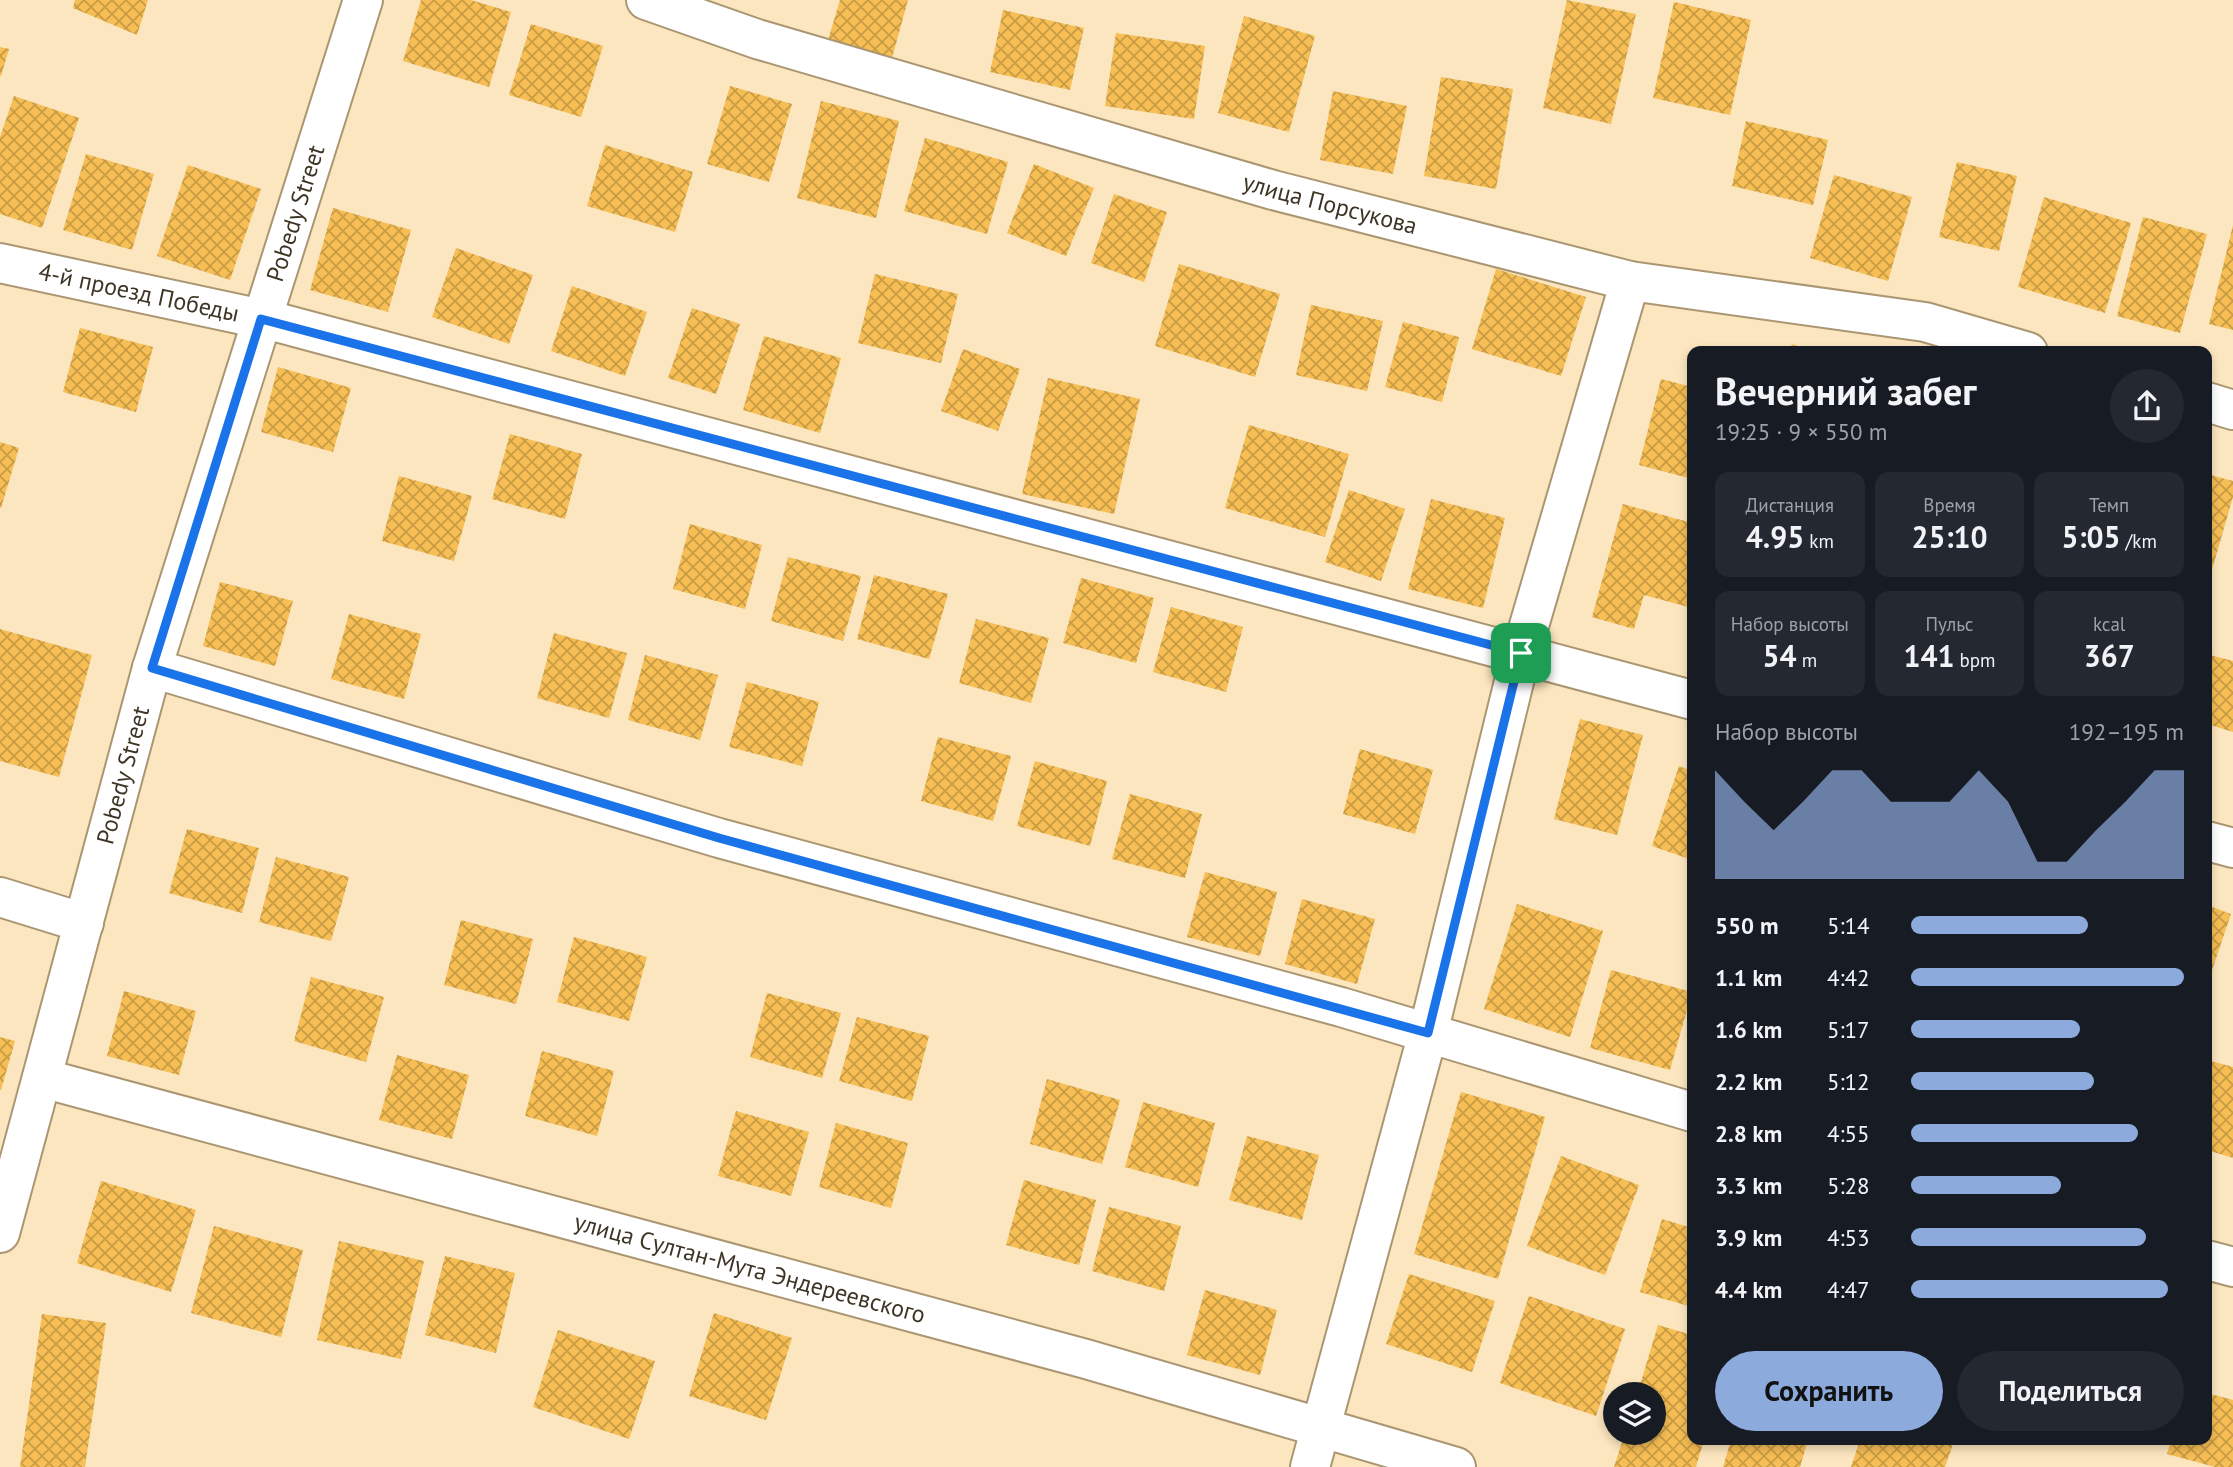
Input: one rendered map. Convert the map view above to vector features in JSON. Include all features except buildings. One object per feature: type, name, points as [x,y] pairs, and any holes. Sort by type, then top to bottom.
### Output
[{"type":"street","name":"Pobedy Street","points":[[0,1233],[152,668],[269,321],[363,0]]},
{"type":"street","name":"улица Порсукова","points":[[646,0],[757,39],[1273,190],[1630,281],[1925,323],[2007,346]]},
{"type":"street","name":"4-й проезд Победы","points":[[0,263],[269,321],[1687,699]]},
{"type":"street","points":[[1310,1467],[1428,1033],[1521,653],[1630,281]]},
{"type":"street","points":[[2212,404],[2233,410]]},
{"type":"street","points":[[152,668],[719,838],[1428,1033],[1687,1111]]},
{"type":"street","points":[[2212,842],[2233,848]]},
{"type":"street","points":[[0,897],[84,923]]},
{"type":"street","name":"улица Султан-Мута Эндереевского","points":[[42,1077],[1086,1359],[1456,1467]]},
{"type":"street","points":[[2212,1261],[2233,1267]]},
{"type":"route","points":[[261,319],[1521,653],[1428,1033],[1342,1007],[719,838],[152,668],[261,319]]}]
